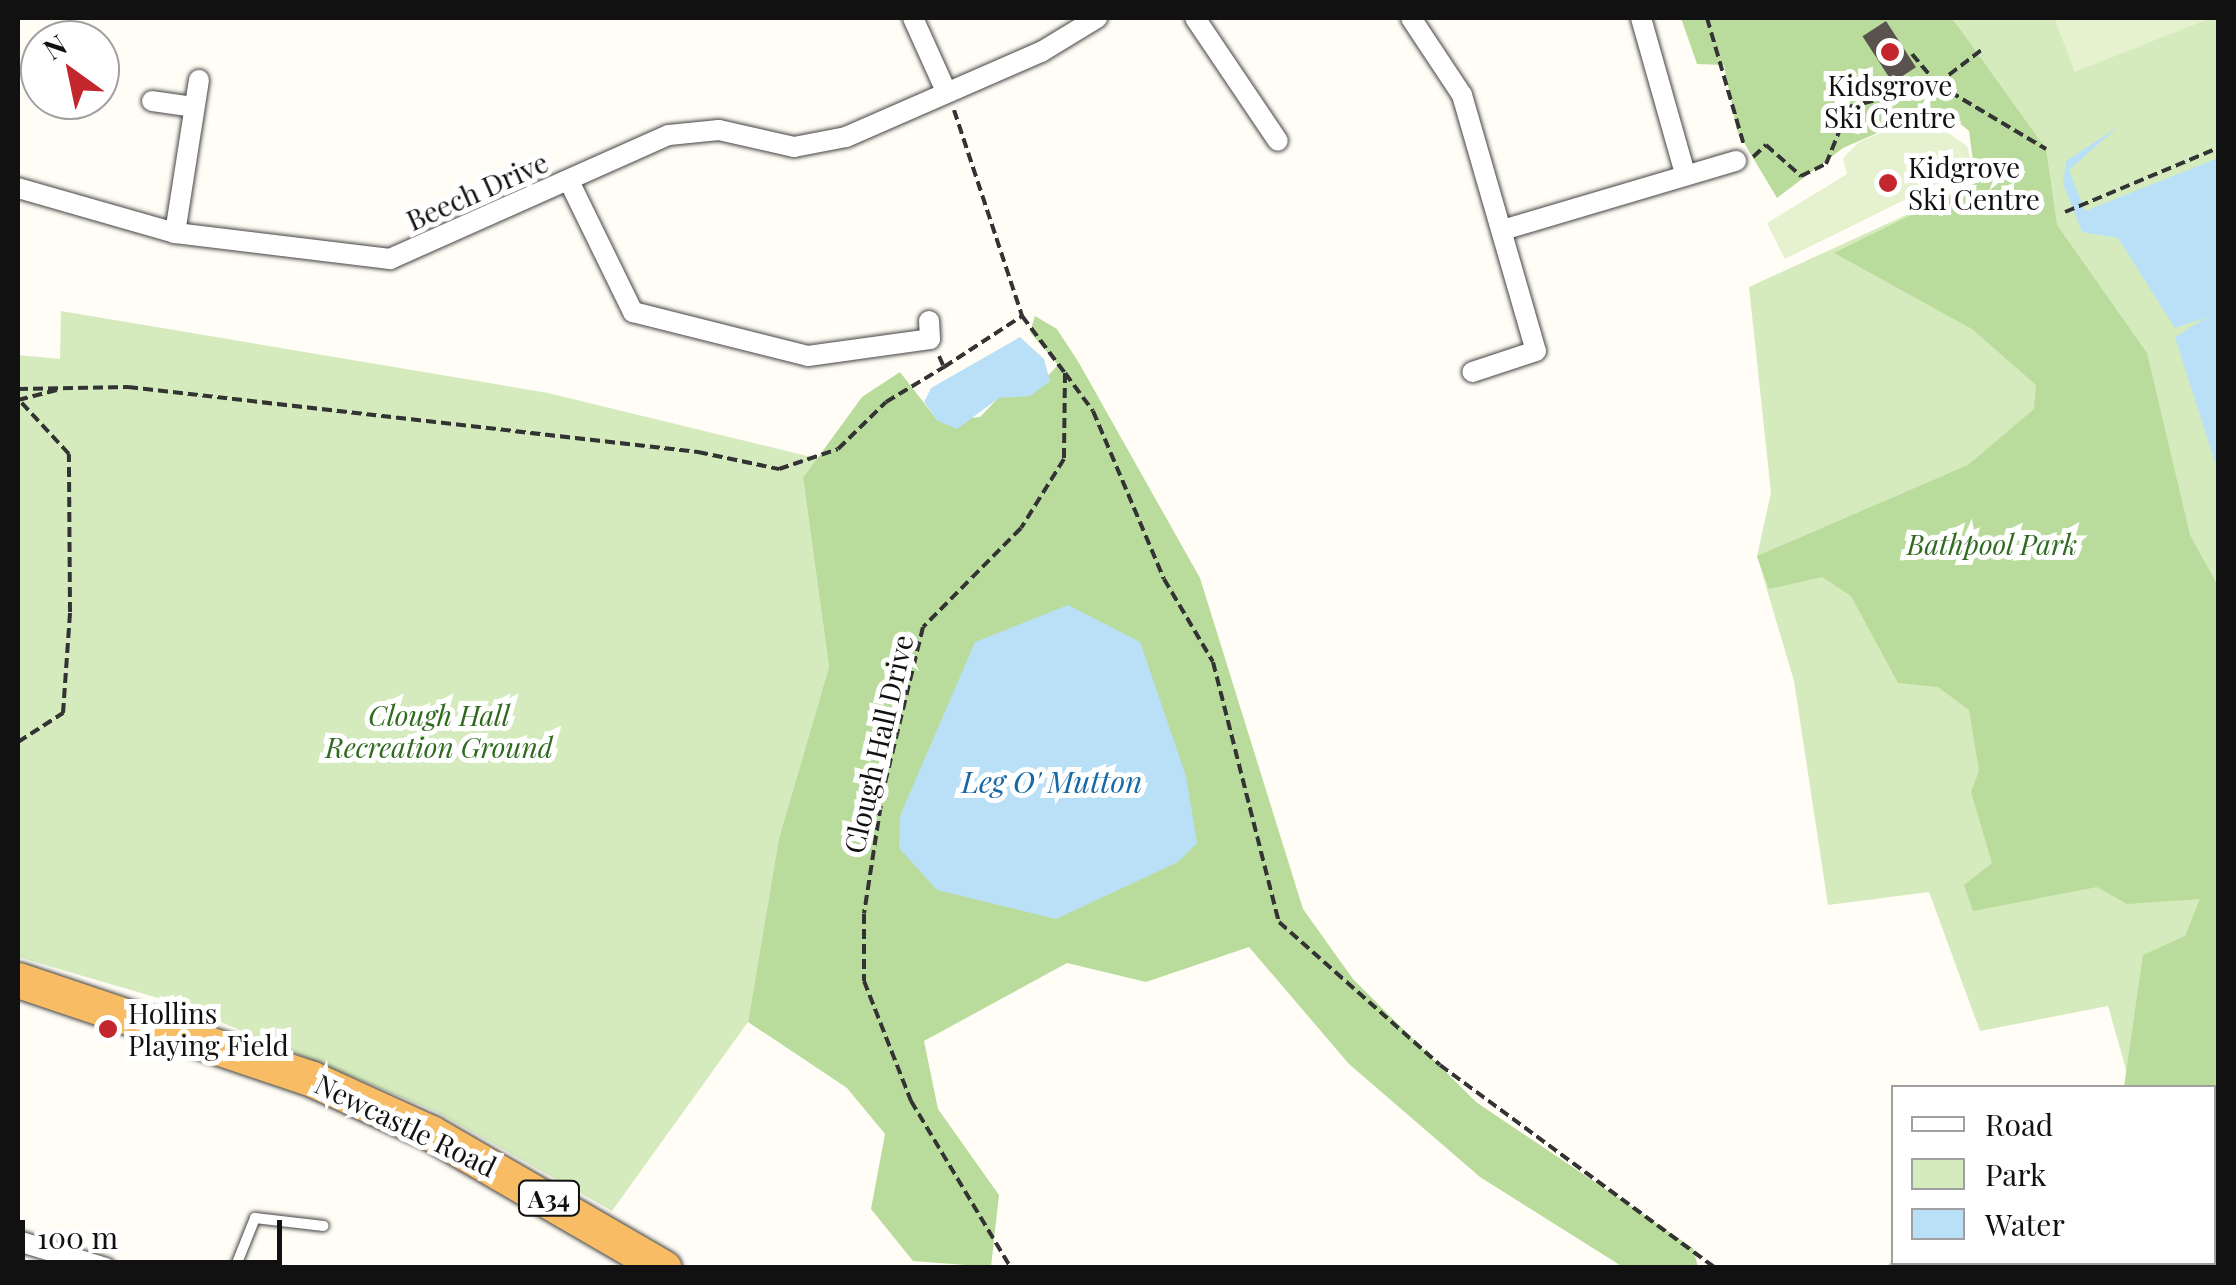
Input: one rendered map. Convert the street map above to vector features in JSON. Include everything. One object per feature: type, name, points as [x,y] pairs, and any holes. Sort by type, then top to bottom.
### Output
[{"type":"highway","name":"Newcastle Road","points":[[18,980],[312,1079],[431,1133],[664,1268]]},
{"type":"street","points":[[912,18],[946,92]]},
{"type":"street","name":"Beech Drive","points":[[18,188],[175,233],[372,262],[693,130],[816,146],[946,92],[1097,18]]},
{"type":"street","points":[[1195,18],[1278,141]]},
{"type":"street","points":[[1411,18],[1462,95],[1506,229],[1536,351],[1472,372]]},
{"type":"street","points":[[1641,18],[1684,174]]},
{"type":"street","points":[[175,233],[199,80]]},
{"type":"street","points":[[152,101],[194,107]]},
{"type":"street","points":[[1506,229],[1744,159]]},
{"type":"street","points":[[570,181],[633,312],[808,356],[929,330]]},
{"type":"street","points":[[18,1240],[106,1268]]},
{"type":"lane","points":[[235,1268],[256,1218],[324,1226]]},
{"type":"path","points":[[1706,18],[1744,159],[1766,146],[1801,176],[1826,164],[1849,107],[1937,84],[1984,48]]},
{"type":"path","points":[[1912,54],[1937,84],[2046,149]]},
{"type":"path","points":[[946,92],[1022,316],[1093,411],[1164,579],[1213,662],[1279,922],[1440,1065],[1715,1268]]},
{"type":"path","points":[[2065,212],[2218,148]]},
{"type":"path","points":[[18,388],[67,388],[460,424],[779,469],[838,449],[886,402],[1022,316]]},
{"type":"path","points":[[929,330],[944,368]]},
{"type":"path","name":"Clough Hall Drive","points":[[1011,1268],[911,1101],[864,981],[864,914],[924,628],[1021,528],[1064,459],[1065,373]]},
{"type":"path","points":[[18,742],[63,713],[70,612],[69,454],[18,400],[67,388]]},
{"type":"path","points":[[2045,1268],[2070,1268]]},
{"type":"green space","points":[[1681,18],[1952,18],[2046,149],[2057,225],[2147,353],[2190,535],[2218,586],[2218,1267],[1886,1267],[1891,1262],[2216,1265],[2216,1085],[2124,1085],[2143,955],[2185,936],[2200,899],[2127,904],[2097,887],[1973,911],[1964,885],[1992,863],[1971,792],[1979,771],[1969,710],[1938,687],[1898,683],[1851,596],[1822,577],[1769,589],[1757,556],[1968,465],[2034,409],[2036,385],[1972,329],[1834,253],[1976,183],[1969,131],[1943,109],[1923,113],[1843,148],[1777,198],[1737,131],[1724,65],[1697,64]]},
{"type":"green space","name":"Bathpool Park","points":[[1952,18],[2218,18],[2218,1196],[2216,1085],[2130,1085],[2108,1006],[1980,1031],[1929,892],[1828,905],[1794,681],[1757,556],[1771,493],[1749,287],[1976,183],[1996,82]]},
{"type":"green space","points":[[2054,18],[2211,18],[2075,72]]},
{"type":"green space","name":"Kidgrove Ski Centre","points":[[1923,115],[1967,146],[1971,162],[1961,172],[1785,259],[1767,223],[1847,174],[1843,158],[1859,142]]},
{"type":"green space","name":"Clough Hall Recreation Ground","points":[[61,311],[548,393],[824,460],[803,479],[829,667],[779,838],[748,1022],[612,1211],[437,1112],[175,1003],[18,957],[18,355],[60,359]]},
{"type":"green space","points":[[1035,316],[1057,329],[1079,363],[1200,578],[1303,909],[1353,979],[1476,1102],[1693,1248],[1698,1267],[1623,1267],[1480,1177],[1349,1064],[1249,947],[1146,982],[1067,963],[924,1041],[938,1109],[999,1195],[991,1267],[913,1261],[871,1209],[885,1134],[847,1088],[748,1022],[779,838],[829,667],[803,478],[862,397],[900,372],[938,421],[980,417],[999,397],[1030,395],[1058,365],[1030,332]]},
{"type":"water","points":[[2119,126],[2069,170],[2085,211],[2218,158],[2218,472],[2175,337],[2207,317],[2175,328],[2118,238],[2082,232],[2063,184],[2066,161]]},
{"type":"water","points":[[1020,337],[1044,359],[1050,381],[1030,396],[999,398],[957,429],[938,421],[924,402],[931,388]]},
{"type":"water","name":"Leg O' Mutton","points":[[1068,605],[1140,642],[1186,776],[1197,843],[1178,862],[1056,919],[937,890],[899,848],[900,816],[975,642]]},
{"type":"building","name":"Kidsgrove Ski Centre","points":[[1886,21],[1916,67],[1892,82],[1863,36]]},
{"type":"place","name":"Kidsgrove Ski Centre","points":[[1890,52]]},
{"type":"place","name":"Kidgrove Ski Centre","points":[[1888,183]]},
{"type":"place","name":"Hollins Playing Field","points":[[108,1029]]}]
